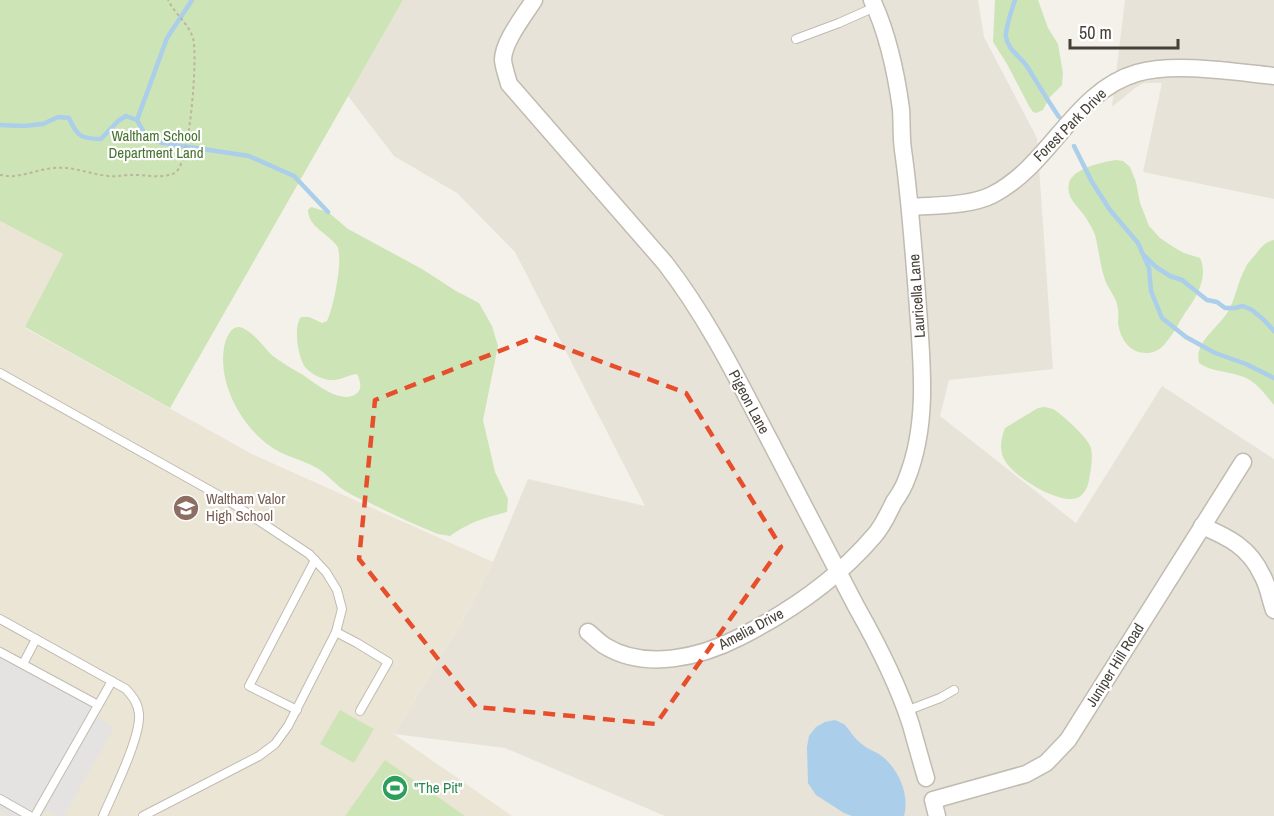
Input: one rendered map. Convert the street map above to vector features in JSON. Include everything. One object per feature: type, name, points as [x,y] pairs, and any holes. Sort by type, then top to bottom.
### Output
[{"type":"street","name":"Pigeon Lane","points":[[534,0],[509,40],[503,57],[509,84],[614,203],[684,287],[742,387],[877,644],[906,711],[926,778]]},
{"type":"street","name":"Lauricella Lane","points":[[839,573],[875,536],[907,480],[917,443],[922,407],[922,372],[911,207],[901,111],[893,62],[874,4]]},
{"type":"street","name":"Forest Park Drive","points":[[911,207],[974,201],[990,196],[1010,184],[1034,162],[1098,93],[1138,72],[1156,69],[1192,69],[1274,76]]},
{"type":"street","name":"Juniper Hill Road","points":[[935,808],[1026,774],[1046,763],[1068,740],[1243,462]]},
{"type":"street","points":[[1202,526],[1235,542],[1251,558],[1263,575],[1274,610]]},
{"type":"street","name":"Amelia Drive","points":[[588,632],[605,646],[625,655],[647,659],[695,655],[725,645],[757,629],[839,573]]},
{"type":"lane","points":[[796,39],[839,23],[874,4]]},
{"type":"lane","points":[[0,373],[229,501],[309,554],[326,572],[337,590],[342,609],[336,632],[297,710],[275,744],[259,756],[144,816]]},
{"type":"lane","points":[[297,710],[249,686],[315,560]]},
{"type":"lane","points":[[0,619],[126,689],[135,700],[139,714],[138,731],[103,816]]},
{"type":"lane","points":[[336,632],[388,662],[360,711]]},
{"type":"lane","points":[[23,664],[36,639]]},
{"type":"lane","points":[[0,652],[98,705]]},
{"type":"lane","points":[[35,816],[112,681]]},
{"type":"lane","points":[[906,711],[954,690]]},
{"type":"lane","points":[[0,799],[30,816]]},
{"type":"path","points":[[0,175],[13,176],[54,168],[72,168],[109,176],[164,176],[176,172],[182,163],[192,114],[194,40],[187,24],[168,0]]},
{"type":"highlighted area","points":[[535,337],[686,393],[781,547],[656,724],[476,707],[359,559],[375,400]]},
{"type":"shaded area","points":[[403,0],[978,0],[984,37],[1037,138],[1053,369],[949,380],[940,416],[1076,523],[1162,386],[1274,459],[1274,816],[665,816],[505,748],[394,734],[469,609],[493,562],[528,479],[645,506],[515,252],[457,193],[394,156],[348,96]]},
{"type":"shaded area","points":[[1125,0],[1274,0],[1274,199],[1143,172],[1162,83],[1144,83],[1112,107]]},
{"type":"shaded area","name":"Waltham Valor High School","points":[[0,221],[63,254],[25,328],[252,454],[493,562],[469,609],[394,734],[512,816],[0,816]]},
{"type":"shaded area","points":[[0,649],[102,704],[97,717],[114,728],[64,816],[56,816],[40,808],[33,816],[8,816],[0,811]]},
{"type":"green space","name":"Waltham School Department Land","points":[[0,0],[403,0],[170,408],[25,327],[63,254],[0,221]]},
{"type":"green space","points":[[995,0],[1038,0],[1048,28],[1058,44],[1063,73],[1062,85],[1049,98],[1043,110],[1036,113],[1029,106],[993,42]]},
{"type":"green space","points":[[1123,161],[1130,167],[1149,226],[1160,238],[1175,248],[1200,258],[1202,265],[1202,280],[1193,301],[1166,343],[1150,353],[1135,350],[1123,339],[1118,323],[1117,305],[1105,280],[1095,235],[1089,222],[1073,201],[1068,188],[1076,173],[1104,162]]},
{"type":"green space","points":[[311,207],[328,212],[348,229],[479,303],[492,326],[498,346],[483,420],[495,472],[508,499],[507,512],[477,521],[450,536],[438,534],[354,496],[310,464],[275,449],[259,437],[240,414],[227,386],[223,357],[227,338],[231,330],[236,327],[248,331],[273,356],[328,392],[350,397],[360,390],[357,374],[337,380],[323,379],[307,370],[300,356],[297,328],[301,317],[309,317],[322,323],[327,321],[335,295],[339,261],[337,246],[311,221],[308,210]]},
{"type":"green space","points":[[1274,240],[1274,405],[1251,381],[1204,366],[1199,363],[1199,355],[1204,340],[1230,308],[1247,265],[1264,245]]},
{"type":"green space","points":[[1038,408],[1053,409],[1068,421],[1091,448],[1092,464],[1087,488],[1077,498],[1059,497],[1037,488],[1016,473],[1002,455],[1001,444],[1005,428]]},
{"type":"green space","points":[[340,710],[374,729],[354,763],[320,744]]},
{"type":"green space","name":"\"The Pit\"","points":[[385,760],[465,816],[345,816]]},
{"type":"water","points":[[835,720],[844,724],[860,743],[886,759],[892,766],[904,790],[904,816],[852,816],[816,795],[808,783],[809,736],[816,727]]},
{"type":"waterway","points":[[137,120],[167,38],[192,0]]},
{"type":"waterway","points":[[1015,0],[1007,29],[1007,42],[1025,64],[1059,117]]},
{"type":"waterway","points":[[0,125],[24,126],[43,124],[58,117],[69,118],[80,135],[101,139],[126,116],[137,120],[147,138],[163,143],[249,156],[294,176],[328,212]]},
{"type":"waterway","points":[[1074,146],[1092,182],[1110,210],[1138,243],[1149,268],[1151,291],[1162,318],[1186,337],[1215,353],[1246,364],[1274,378]]},
{"type":"waterway","points":[[1146,257],[1156,267],[1182,280],[1207,300],[1217,302],[1225,308],[1243,306],[1252,310],[1274,331]]},
{"type":"place","name":"Waltham Valor High School","points":[[186,508]]},
{"type":"place","name":"\"The Pit\"","points":[[395,788]]}]
